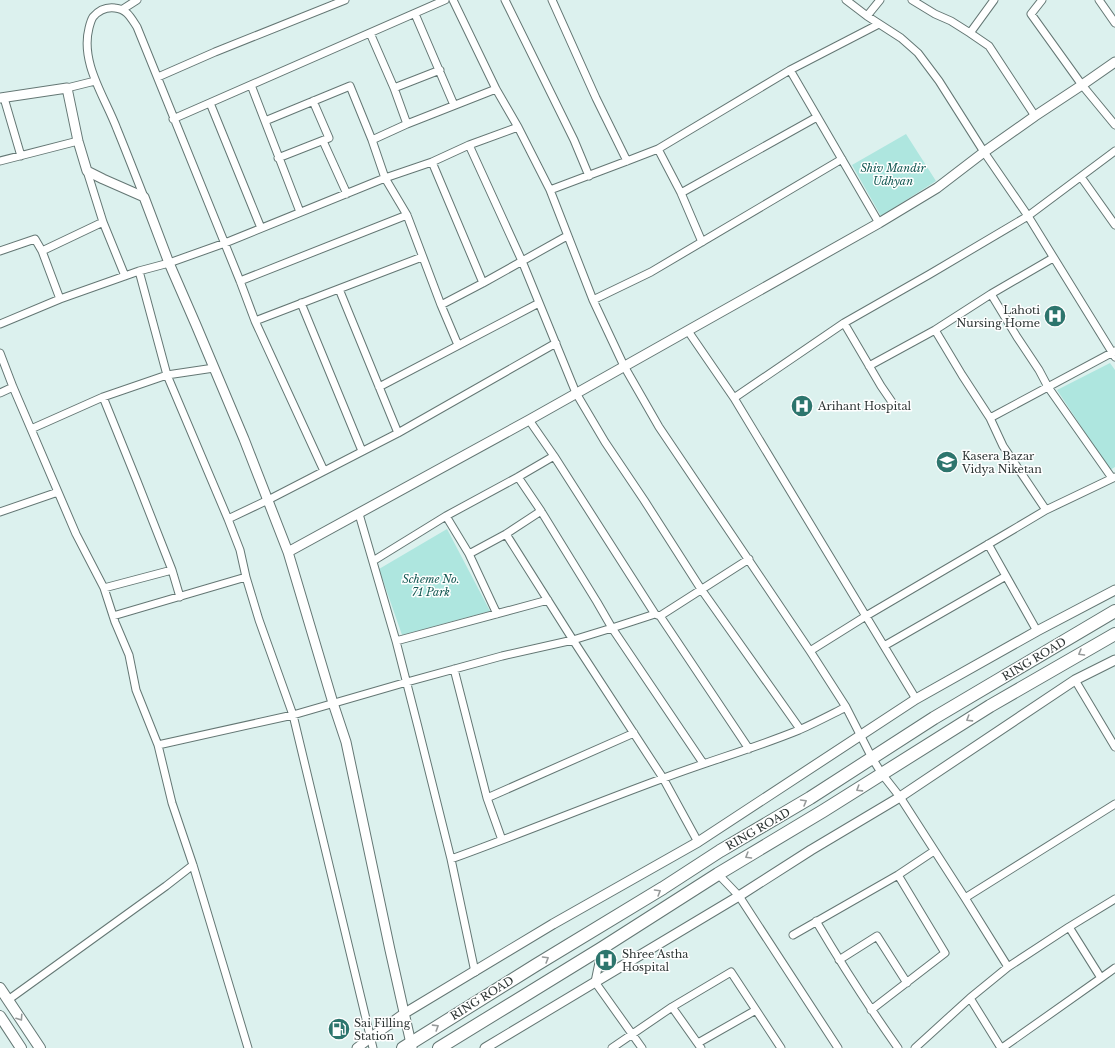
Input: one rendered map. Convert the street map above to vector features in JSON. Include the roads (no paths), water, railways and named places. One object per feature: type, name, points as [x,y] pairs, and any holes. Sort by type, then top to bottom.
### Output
[{"type":"highway","name":"RING ROAD","points":[[409,1046],[720,851],[810,798],[934,718],[1115,611]]},
{"type":"highway","name":"RING ROAD","points":[[439,1048],[990,706],[1115,634]]},
{"type":"main road","points":[[0,988],[40,1048]]},
{"type":"main road","points":[[0,1016],[21,1048]]},
{"type":"street","points":[[123,10],[137,0]]},
{"type":"street","points":[[158,77],[215,52],[345,0]]},
{"type":"street","points":[[173,119],[446,0]]},
{"type":"street","points":[[454,0],[496,89],[518,127],[550,190],[593,300],[624,366],[659,427],[749,559],[846,707],[872,758],[882,774],[900,797],[1008,967]]},
{"type":"street","points":[[505,0],[574,140],[589,176]]},
{"type":"street","points":[[552,0],[596,98],[627,161]]},
{"type":"street","points":[[846,0],[901,38],[918,53],[939,81],[984,152],[1028,216],[1114,353],[990,418]]},
{"type":"street","points":[[868,16],[880,0]]},
{"type":"street","points":[[912,0],[935,14],[951,21],[989,46],[1035,116]]},
{"type":"street","points":[[1042,0],[1031,14],[1082,85],[1115,125]]},
{"type":"street","points":[[1099,0],[1115,23]]},
{"type":"street","points":[[970,33],[991,1]]},
{"type":"street","points":[[324,471],[255,321],[225,243],[173,119],[158,77],[137,27],[129,15],[123,10],[113,8],[104,9],[91,19],[88,33],[88,56],[95,81],[118,129],[169,263],[214,368],[288,552],[333,704],[346,742],[388,942],[405,1013],[409,1046]]},
{"type":"street","points":[[415,14],[454,105]]},
{"type":"street","points":[[550,190],[658,149],[790,70],[879,24]]},
{"type":"street","points":[[370,33],[394,88],[407,124]]},
{"type":"street","points":[[288,552],[529,420],[878,223],[937,188],[984,152],[1115,62]]},
{"type":"street","points":[[394,88],[440,70]]},
{"type":"street","points":[[790,70],[878,223]]},
{"type":"street","points":[[21,156],[2,98],[67,88],[95,81]]},
{"type":"street","points":[[250,86],[300,212]]},
{"type":"street","points":[[265,121],[350,86],[372,140],[385,178],[407,215],[422,257],[458,345]]},
{"type":"street","points":[[67,88],[78,141],[87,171],[104,222],[125,276]]},
{"type":"street","points":[[372,140],[407,124],[496,89]]},
{"type":"street","points":[[278,158],[329,138],[313,101]]},
{"type":"street","points":[[210,103],[261,228]]},
{"type":"street","points":[[681,193],[817,117]]},
{"type":"street","points":[[0,324],[60,299],[225,243],[385,178],[432,162],[469,145],[518,127]]},
{"type":"street","points":[[0,161],[78,141]]},
{"type":"street","points":[[322,141],[347,194]]},
{"type":"street","points":[[469,145],[522,261],[576,393],[701,589],[800,729]]},
{"type":"street","points":[[658,149],[681,193],[702,242]]},
{"type":"street","points":[[734,398],[844,323],[1028,216],[1115,151]]},
{"type":"street","points":[[593,300],[651,272],[842,159]]},
{"type":"street","points":[[432,162],[483,283]]},
{"type":"street","points":[[87,171],[144,197]]},
{"type":"street","points":[[1081,177],[1115,226]]},
{"type":"street","points":[[240,281],[407,215]]},
{"type":"street","points":[[42,251],[104,222]]},
{"type":"street","points":[[441,305],[567,236]]},
{"type":"street","points":[[0,251],[35,239],[42,251],[60,299]]},
{"type":"street","points":[[255,321],[422,257]]},
{"type":"street","points":[[870,366],[935,330],[991,294],[1053,258]]},
{"type":"street","points":[[139,271],[166,375],[240,550],[246,577],[259,620],[293,715],[373,1048]]},
{"type":"street","points":[[339,289],[398,433]]},
{"type":"street","points":[[810,651],[866,616],[1046,510],[1113,477],[1048,387],[1039,370],[991,294]]},
{"type":"street","points":[[301,303],[362,451]]},
{"type":"street","points":[[379,386],[539,303]]},
{"type":"street","points":[[844,323],[881,386],[894,405]]},
{"type":"street","points":[[935,330],[990,418],[1003,446],[1046,510]]},
{"type":"street","points":[[688,331],[734,398],[916,699]]},
{"type":"street","points":[[228,520],[398,433],[556,343]]},
{"type":"street","points":[[0,353],[76,534],[104,588],[113,616],[129,655],[136,690],[158,745],[172,803],[193,865],[248,1048]]},
{"type":"street","points":[[31,429],[103,396],[166,375],[214,368]]},
{"type":"street","points":[[0,393],[13,387]]},
{"type":"street","points":[[103,396],[138,481],[172,570],[180,597]]},
{"type":"street","points":[[529,420],[657,615],[749,749]]},
{"type":"street","points":[[373,561],[446,516],[554,456]]},
{"type":"street","points":[[518,477],[541,511],[612,628],[703,764]]},
{"type":"street","points":[[0,512],[58,492]]},
{"type":"street","points":[[469,554],[506,534],[541,511]]},
{"type":"street","points":[[359,514],[396,641],[451,859],[475,972]]},
{"type":"street","points":[[446,516],[469,554],[497,614]]},
{"type":"street","points":[[506,534],[663,778],[698,842]]},
{"type":"street","points":[[988,544],[1037,631]]},
{"type":"street","points":[[158,745],[293,715],[406,682],[502,656],[573,640],[657,615],[749,559]]},
{"type":"street","points":[[104,588],[172,570]]},
{"type":"street","points":[[884,646],[1006,576]]},
{"type":"street","points":[[113,616],[246,577]]},
{"type":"street","points":[[358,1048],[405,1013],[553,924],[698,842],[916,699],[1037,631],[1115,590]]},
{"type":"street","points":[[396,641],[548,600]]},
{"type":"street","points":[[485,1048],[739,896],[811,850],[900,797],[1075,680],[1115,660]]},
{"type":"street","points":[[454,669],[486,798],[502,840]]},
{"type":"street","points":[[1075,680],[1115,748]]},
{"type":"street","points":[[451,859],[663,778],[749,749],[800,729],[846,707]]},
{"type":"street","points":[[486,798],[634,733]]},
{"type":"street","points":[[965,898],[1115,804]]},
{"type":"street","points":[[793,935],[898,876],[934,851]]},
{"type":"street","points":[[8,1000],[154,895],[193,865]]},
{"type":"street","points":[[718,874],[739,896],[838,1048]]},
{"type":"street","points":[[871,1010],[945,953],[898,876]]},
{"type":"street","points":[[915,1048],[970,998],[1008,967],[1068,927],[1115,899]]},
{"type":"street","points":[[816,921],[871,1010],[898,1048]]},
{"type":"street","points":[[1068,927],[1101,978]]},
{"type":"street","points":[[839,960],[877,936],[907,983]]},
{"type":"street","points":[[602,948],[595,982],[642,1048]]},
{"type":"street","points":[[970,998],[1002,1048],[1115,968]]},
{"type":"street","points":[[612,1048],[672,1007],[731,972],[781,1048]]},
{"type":"street","points":[[672,1007],[699,1046],[756,1010]]},
{"type":"place","name":"Lahoti Nursing Home","points":[[1055,316]]},
{"type":"place","name":"Arihant Hospital","points":[[802,406]]},
{"type":"place","name":"Kasera Bazar Vidya Niketan","points":[[947,462]]},
{"type":"place","name":"Shree Astha Hospital","points":[[606,960]]},
{"type":"place","name":"Sai Filling Station","points":[[339,1029]]},
{"type":"park label","name":"Shiv Mandir Udhyan","points":[[893,174]]},
{"type":"park label","name":"Scheme No. 71 Park","points":[[431,585]]}]
